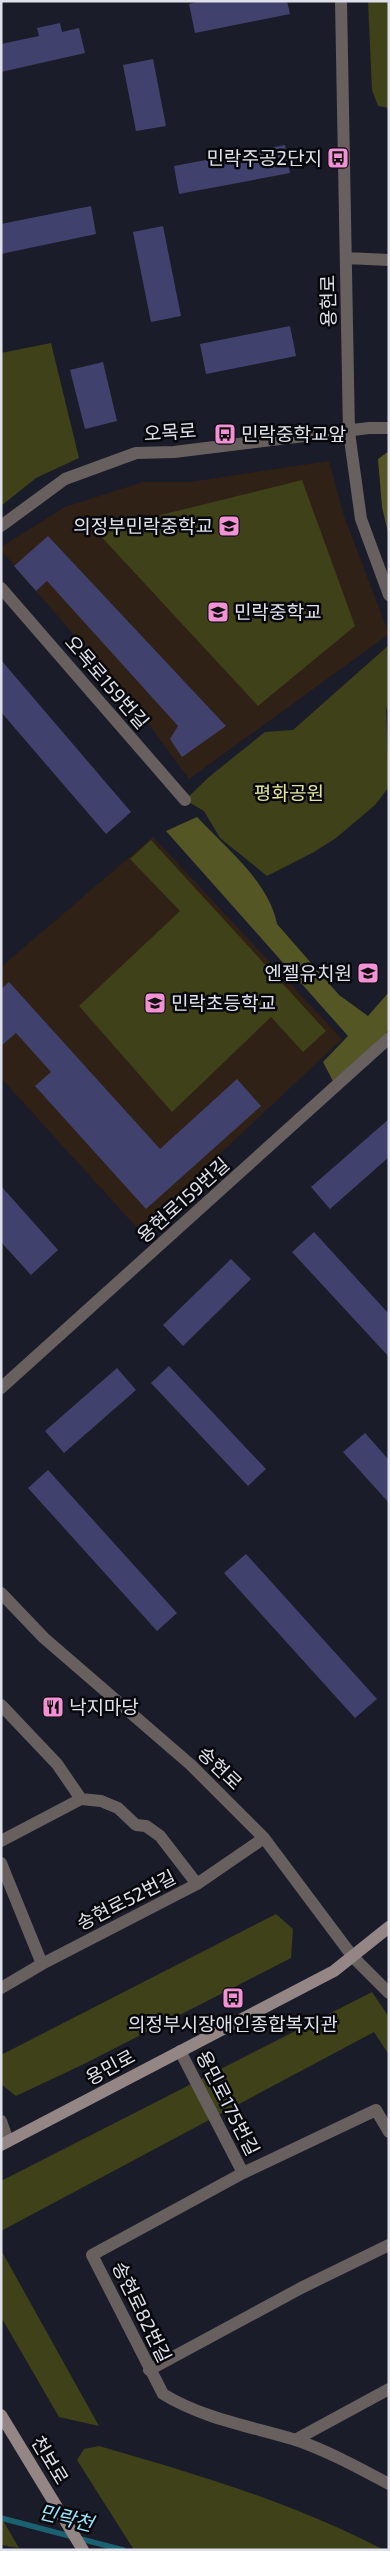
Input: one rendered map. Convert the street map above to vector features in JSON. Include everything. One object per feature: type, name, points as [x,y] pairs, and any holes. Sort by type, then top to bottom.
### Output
[{"type":"main road","name":"용민로","points":[[5,2143],[334,1971],[389,1927]]},
{"type":"main road","name":"천보로","points":[[2,2417],[83,2550]]},
{"type":"street","name":"용현로","points":[[341,1],[349,432],[361,518],[389,595]]},
{"type":"street","points":[[346,258],[389,260]]},
{"type":"street","name":"오목로","points":[[1,526],[66,479],[136,452],[174,452],[349,432],[369,428],[389,428]]},
{"type":"street","name":"오목로159번길","points":[[1,588],[184,800]]},
{"type":"street","name":"용현로159번길","points":[[1,1388],[389,1038]]},
{"type":"street","name":"송현로","points":[[1,1593],[44,1638],[191,1765],[264,1838],[354,1956],[389,1993]]},
{"type":"street","points":[[1,1705],[57,1764],[81,1799]]},
{"type":"street","points":[[1,1841],[81,1799],[101,1802],[118,1808],[136,1825],[146,1826],[160,1836],[197,1884]]},
{"type":"street","name":"송현로52번길","points":[[1,1988],[42,1964],[197,1884],[264,1838]]},
{"type":"street","points":[[1,1863],[42,1964]]},
{"type":"street","name":"용민로175번길","points":[[180,2051],[243,2173]]},
{"type":"street","name":"송현로82번길","points":[[389,2132],[376,2110],[243,2173],[92,2255],[149,2370],[163,2394],[183,2406],[241,2426],[295,2440],[359,2468],[389,2484]]},
{"type":"street","points":[[1,2121],[5,2143]]},
{"type":"street","points":[[149,2370],[301,2288],[389,2245]]},
{"type":"street","points":[[295,2440],[389,2389]]},
{"type":"shaded area","name":"민락중학교","points":[[329,461],[344,516],[389,634],[189,779],[140,712],[1,550],[1,547],[65,507],[143,482],[190,482]]},
{"type":"shaded area","name":"민락초등학교","points":[[153,837],[342,1039],[139,1230],[1,1078],[1,967]]},
{"type":"green space","points":[[368,1],[389,1],[389,108],[378,106],[372,90]]},
{"type":"green space","points":[[51,343],[79,458],[36,478],[1,506],[1,353]]},
{"type":"green space","points":[[389,451],[389,537],[382,507],[378,459]]},
{"type":"green space","points":[[302,480],[355,626],[258,706],[96,531]]},
{"type":"green space","name":"평화공원","points":[[389,645],[389,715],[386,707],[389,787],[375,805],[336,838],[314,852],[267,876],[220,838],[204,811],[185,800],[209,777],[265,732],[293,730]]},
{"type":"green space","points":[[197,817],[245,866],[265,894],[277,924],[339,995],[368,1016],[389,992],[389,1030],[333,1081],[323,1062],[348,1036],[166,831]]},
{"type":"green space","points":[[151,840],[326,1031],[303,1052],[271,1017],[172,1112],[79,1006],[180,911],[130,859]]},
{"type":"green space","points":[[276,1914],[293,1929],[291,1958],[84,2064],[16,2096],[1,2084],[1,2055]]},
{"type":"green space","points":[[372,1992],[389,2017],[389,2055],[374,2032],[1,2231],[1,2181]]},
{"type":"green space","points":[[1,2250],[99,2426],[59,2417],[1,2317]]},
{"type":"green space","points":[[99,2446],[172,2467],[280,2504],[350,2533],[384,2550],[134,2550],[77,2460],[84,2449]]},
{"type":"green space","points":[[1,2517],[19,2548],[1,2545]]},
{"type":"building","points":[[200,1],[287,1],[290,14],[195,33],[189,4]]},
{"type":"building","points":[[60,23],[62,32],[79,28],[85,53],[1,72],[1,44],[39,36],[37,28]]},
{"type":"building","points":[[153,59],[166,126],[136,131],[123,65]]},
{"type":"building","points":[[285,145],[290,173],[179,194],[174,166]]},
{"type":"building","points":[[91,206],[96,234],[1,254],[1,224]]},
{"type":"building","points":[[163,226],[181,316],[151,322],[133,232]]},
{"type":"building","points":[[290,326],[296,356],[206,374],[200,344]]},
{"type":"building","points":[[103,362],[117,421],[85,429],[70,370]]},
{"type":"building","points":[[48,536],[226,726],[182,757],[170,739],[178,726],[47,581],[36,591],[14,566]]},
{"type":"building","points":[[1,660],[131,812],[106,834],[1,712]]},
{"type":"building","points":[[9,982],[160,1149],[237,1079],[261,1106],[146,1209],[35,1086],[51,1072],[16,1033],[1,1046],[1,989]]},
{"type":"building","points":[[389,1119],[389,1157],[330,1209],[311,1187]]},
{"type":"building","points":[[1,1186],[58,1250],[31,1275],[1,1242]]},
{"type":"building","points":[[314,1232],[389,1314],[389,1357],[292,1252]]},
{"type":"building","points":[[231,1259],[251,1279],[183,1346],[163,1325]]},
{"type":"building","points":[[169,1366],[266,1469],[248,1486],[151,1383]]},
{"type":"building","points":[[117,1368],[136,1390],[64,1453],[45,1431]]},
{"type":"building","points":[[365,1433],[389,1460],[389,1503],[343,1452]]},
{"type":"building","points":[[48,1470],[177,1613],[157,1631],[28,1488]]},
{"type":"building","points":[[246,1554],[377,1699],[355,1718],[224,1573]]},
{"type":"waterway","name":"민락천","points":[[1,2518],[123,2550]]},
{"type":"place","name":"민락주공2단지","points":[[338,158]]},
{"type":"place","name":"민락중학교앞","points":[[225,434]]},
{"type":"place","name":"의정부민락중학교","points":[[229,526]]},
{"type":"place","name":"민락중학교","points":[[218,612]]},
{"type":"place","name":"엔젤유치원","points":[[368,973]]},
{"type":"place","name":"민락초등학교","points":[[155,1003]]},
{"type":"place","name":"낙지마당","points":[[53,1707]]},
{"type":"place","name":"의정부시장애인종합복지관","points":[[233,1998]]}]
